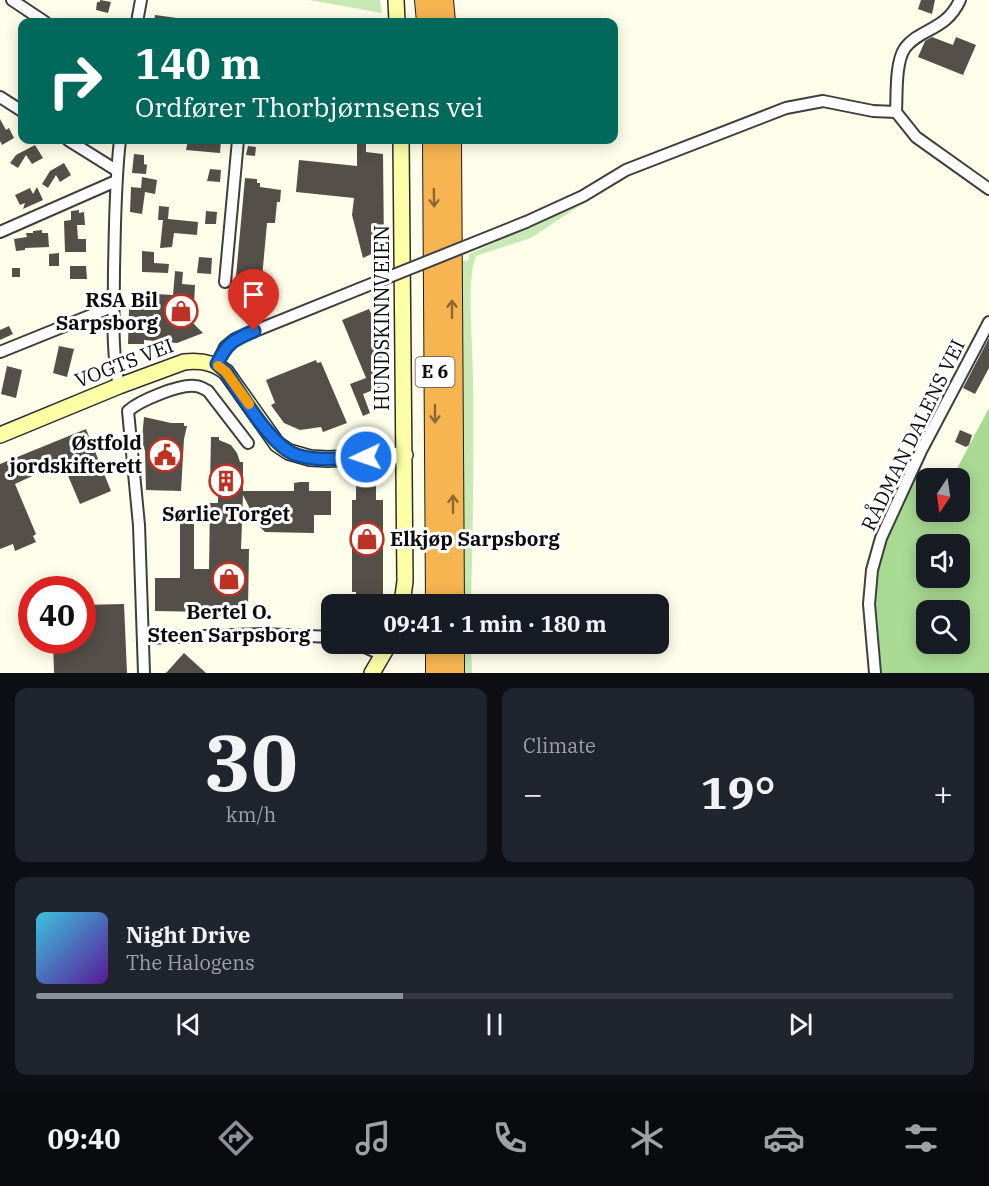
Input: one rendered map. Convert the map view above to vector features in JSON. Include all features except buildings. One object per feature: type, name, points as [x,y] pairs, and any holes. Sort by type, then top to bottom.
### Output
[{"type":"highway","points":[[425,0],[427,18]]},
{"type":"highway","points":[[444,0],[445,18]]},
{"type":"highway","name":"E 6","points":[[433,144],[436,594]]},
{"type":"highway","name":"E 6","points":[[451,144],[454,594]]},
{"type":"highway","points":[[436,654],[436,673]]},
{"type":"highway","points":[[454,654],[454,673]]},
{"type":"street","points":[[138,18],[141,0]]},
{"type":"street","points":[[396,0],[397,18]]},
{"type":"street","points":[[960,0],[947,20],[915,39],[905,48],[899,62],[896,112],[916,137],[989,189]]},
{"type":"street","points":[[18,2],[40,18]]},
{"type":"street","points":[[0,97],[18,108]]},
{"type":"street","points":[[405,455],[327,459],[310,458],[289,452],[277,444],[226,372],[217,364],[225,347],[235,339],[526,222],[584,196],[626,170],[786,108],[823,101],[873,111],[896,112]]},
{"type":"street","points":[[73,144],[116,175]]},
{"type":"street","points":[[119,386],[115,364],[114,306],[116,175],[120,144]]},
{"type":"street","points":[[225,282],[238,144]]},
{"type":"street","name":"HUNDSKINNVEIEN","points":[[401,144],[405,455],[403,594]]},
{"type":"street","points":[[3,228],[116,175]]},
{"type":"street","points":[[0,352],[114,306]]},
{"type":"street","name":"RÅDMAN DALENS VEI","points":[[875,673],[869,604],[872,570],[881,538],[921,452],[989,322]]},
{"type":"street","name":"VOGTS VEI","points":[[0,435],[184,362],[217,364]]},
{"type":"street","points":[[144,673],[137,505],[128,411],[135,405],[176,389],[201,387],[208,391],[248,443]]},
{"type":"street","points":[[143,638],[262,634],[321,636]]},
{"type":"street","points":[[372,673],[383,654]]},
{"type":"green space","points":[[309,0],[380,0],[382,13]]},
{"type":"green space","points":[[602,191],[531,238],[476,256],[473,266],[471,280],[473,375],[471,594],[463,594],[462,261],[469,260],[469,254],[566,211]]},
{"type":"green space","points":[[989,408],[989,673],[875,673],[872,570],[914,466],[918,468],[916,468],[916,522],[970,522],[970,468],[957,468]]},
{"type":"green space","points":[[463,654],[471,654],[472,673],[463,673]]},
{"type":"slow traffic","points":[[218,366],[226,372],[249,404]]},
{"type":"place","name":"RSA Bil Sarpsborg","points":[[181,311]]},
{"type":"place","name":"Østfold jordskifterett","points":[[165,455]]},
{"type":"place","name":"Sørlie Torget","points":[[226,481]]},
{"type":"place","name":"Elkjøp Sarpsborg","points":[[367,539]]},
{"type":"place","name":"Bertel O. Steen Sarpsborg","points":[[229,579]]},
{"type":"route","points":[[254,331],[235,339],[225,347],[217,364],[226,372],[277,444],[296,455],[310,458],[366,457]]}]
